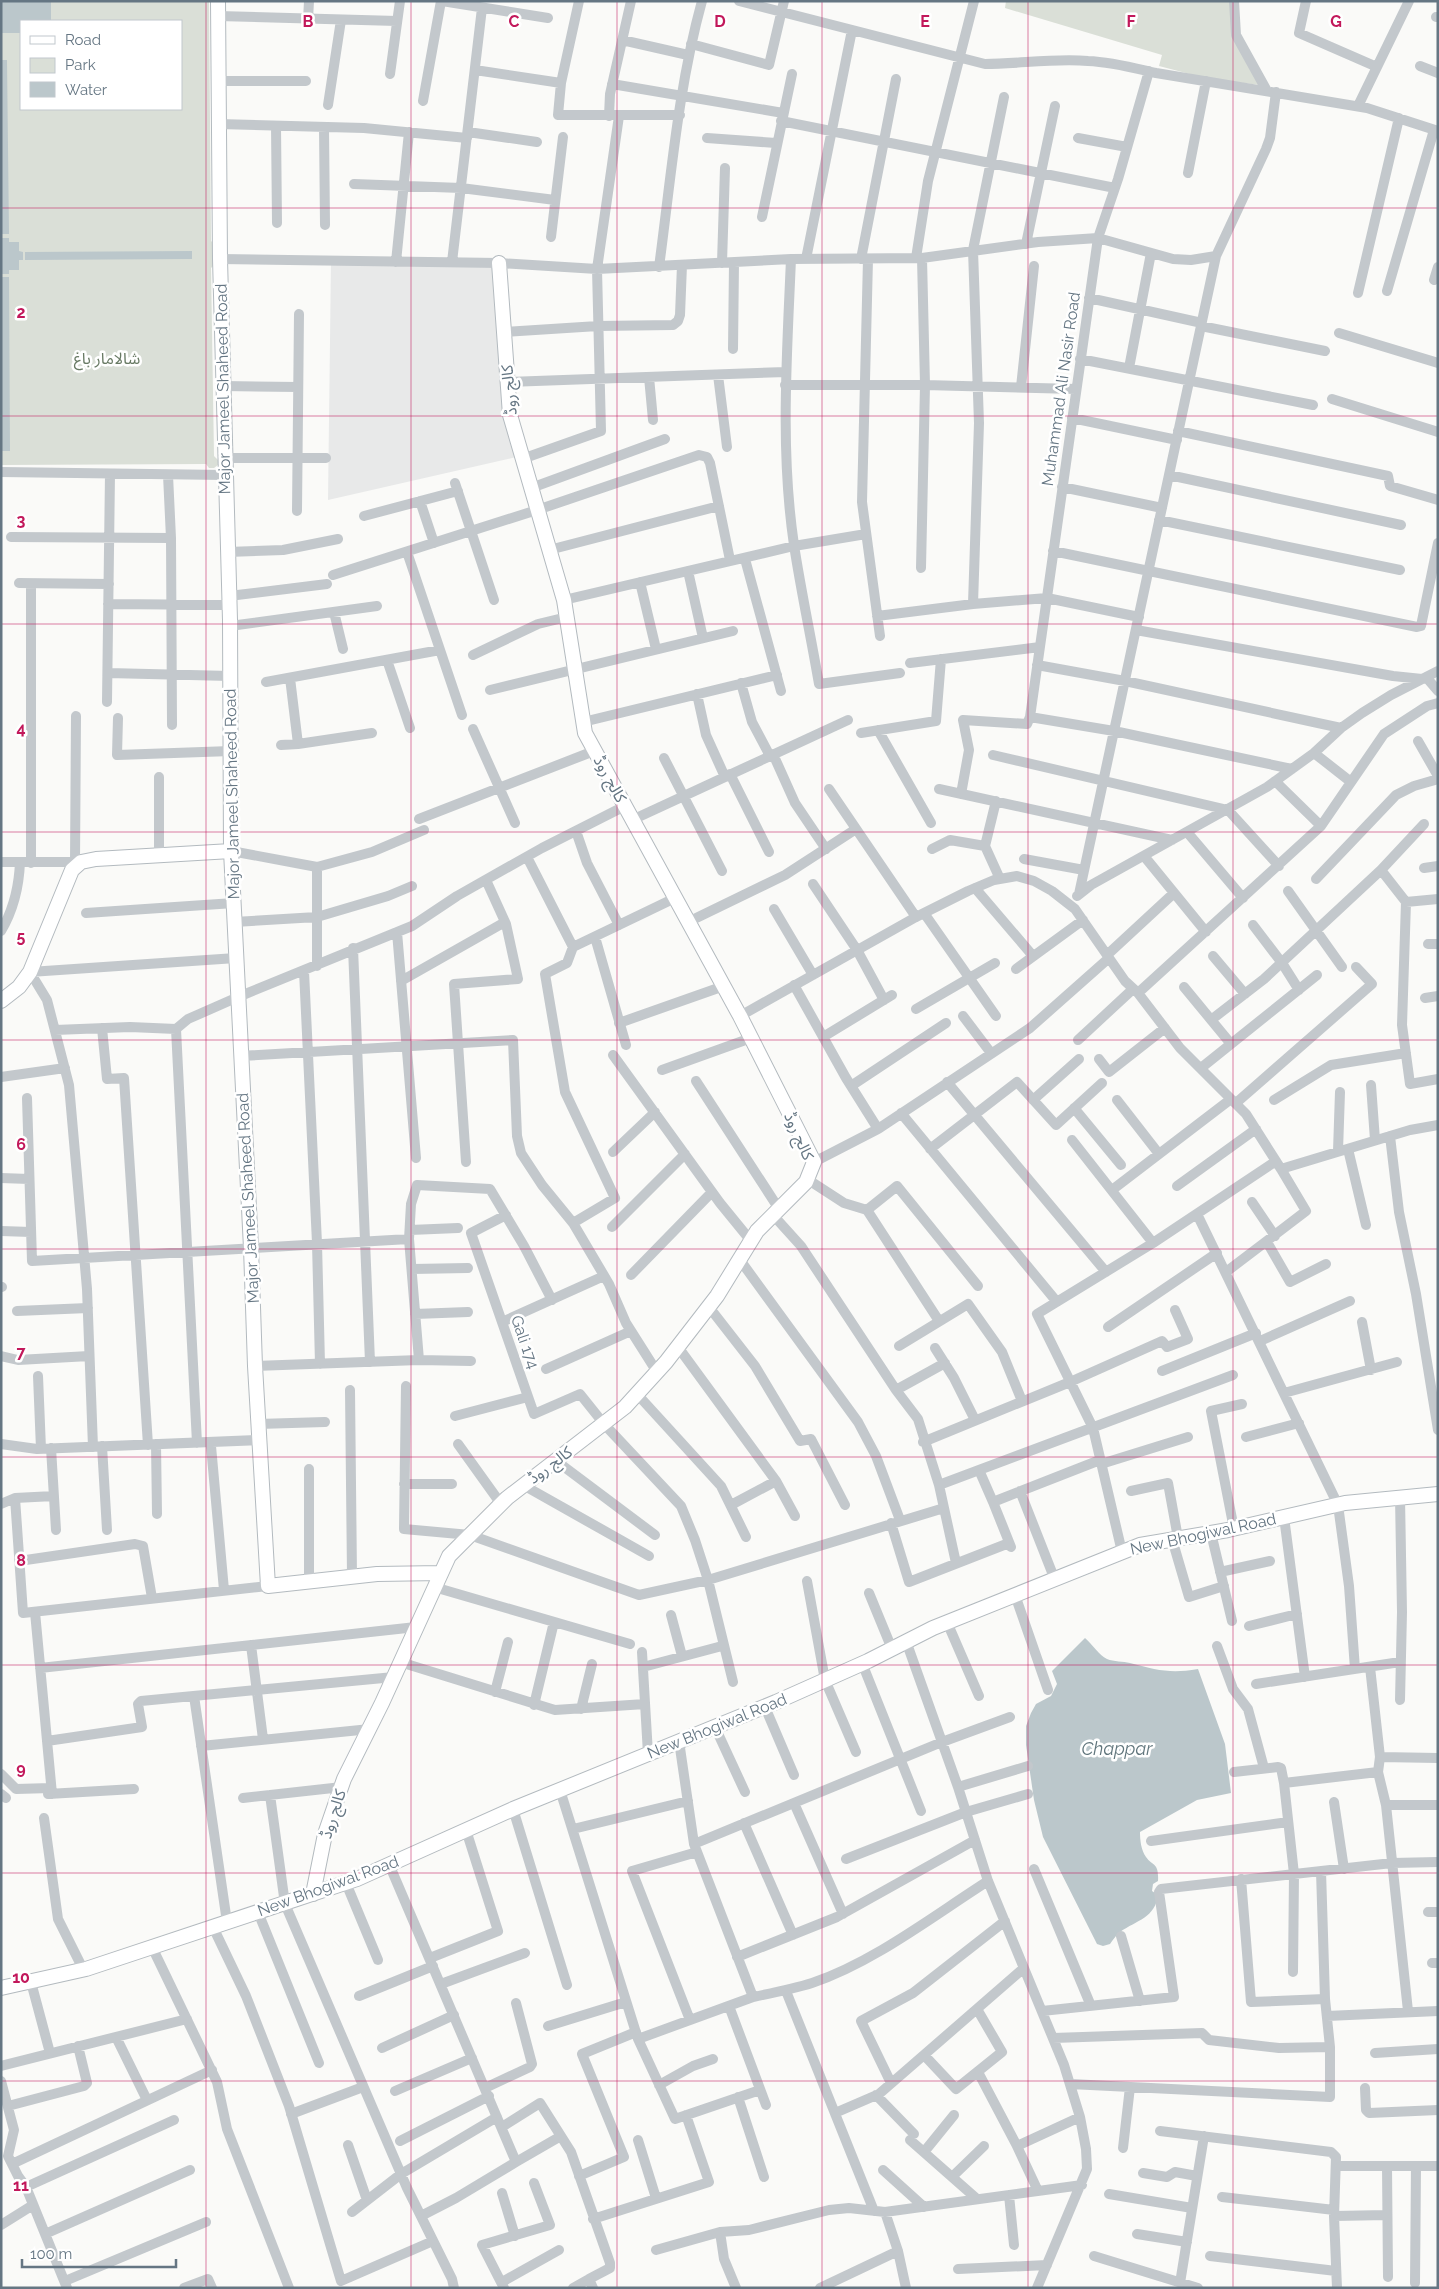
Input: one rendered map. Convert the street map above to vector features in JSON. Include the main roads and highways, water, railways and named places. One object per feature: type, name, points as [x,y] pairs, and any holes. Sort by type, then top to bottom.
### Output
[{"type":"water","points":[[1,1],[51,1],[51,20],[20,20],[20,33],[1,33]]},
{"type":"water","points":[[1,60],[7,60],[9,234],[1,234]]},
{"type":"water","points":[[1,238],[9,238],[9,242],[19,242],[19,251],[23,252],[23,260],[19,260],[19,270],[9,270],[9,274],[1,274]]},
{"type":"water","points":[[192,251],[192,259],[25,260],[25,252]]},
{"type":"water","points":[[1,277],[9,277],[10,451],[1,451]]},
{"type":"water","name":"Chappar","points":[[1085,1638],[1101,1655],[1110,1660],[1164,1670],[1198,1669],[1225,1744],[1231,1793],[1197,1800],[1140,1832],[1143,1851],[1158,1871],[1158,1881],[1153,1884],[1152,1891],[1158,1895],[1156,1903],[1149,1914],[1120,1932],[1110,1944],[1103,1946],[1097,1944],[1043,1837],[1034,1800],[1026,1745],[1026,1726],[1031,1713],[1036,1704],[1051,1696],[1057,1684],[1052,1671]]},
{"type":"park label","name":"شالامار باغ","points":[[107,358]]}]
